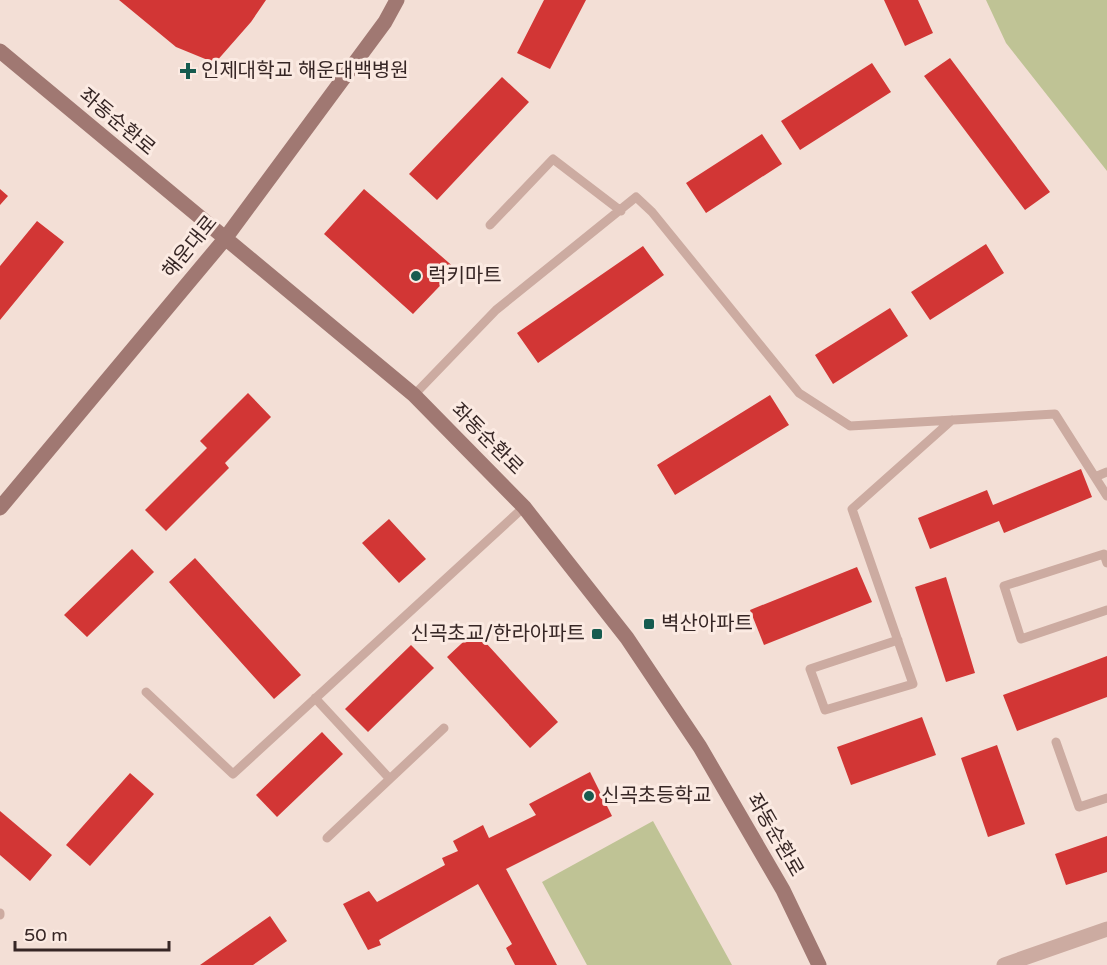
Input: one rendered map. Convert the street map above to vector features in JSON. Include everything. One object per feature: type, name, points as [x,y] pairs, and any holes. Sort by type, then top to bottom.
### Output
[{"type":"street","name":"해운대로","points":[[0,508],[224,240],[385,22],[397,0]]},
{"type":"street","name":"좌동순환로","points":[[0,51],[224,240],[414,395],[524,507],[627,638],[700,747],[783,890],[819,965]]},
{"type":"street","points":[[1004,965],[1107,929]]},
{"type":"lane","points":[[490,225],[553,159],[621,211]]},
{"type":"lane","points":[[414,395],[496,310],[636,197],[652,212],[799,393],[850,426],[1056,414],[1107,496]]},
{"type":"lane","points":[[898,640],[810,669],[825,710],[913,684],[898,640],[852,509],[952,420]]},
{"type":"lane","points":[[1095,477],[1107,472]]},
{"type":"lane","points":[[146,692],[233,774],[524,507]]},
{"type":"lane","points":[[1107,563],[1104,554],[1004,586],[1021,639],[1107,610]]},
{"type":"lane","points":[[315,698],[389,778]]},
{"type":"lane","points":[[327,838],[444,728]]},
{"type":"lane","points":[[1056,742],[1079,807],[1107,798]]},
{"type":"green space","points":[[986,0],[1107,0],[1107,171],[1006,43]]},
{"type":"green space","points":[[653,821],[732,965],[587,965],[542,882]]},
{"type":"building","points":[[119,0],[266,0],[251,22],[215,63],[176,47]]},
{"type":"building","points":[[544,0],[586,0],[550,69],[517,53]]},
{"type":"building","points":[[884,0],[918,0],[933,33],[905,46]]},
{"type":"building","points":[[950,58],[1050,192],[1025,210],[924,76]]},
{"type":"building","points":[[872,63],[891,92],[800,150],[781,121]]},
{"type":"building","points":[[502,77],[529,102],[437,200],[409,174]]},
{"type":"building","points":[[762,134],[782,164],[706,213],[686,183]]},
{"type":"building","points":[[0,189],[8,196],[0,205]]},
{"type":"building","points":[[364,189],[456,269],[413,314],[324,234]]},
{"type":"building","points":[[37,221],[64,242],[0,320],[0,266]]},
{"type":"building","points":[[986,244],[1004,273],[930,320],[911,292]]},
{"type":"building","points":[[643,246],[664,275],[538,363],[517,333]]},
{"type":"building","points":[[890,308],[908,336],[833,384],[815,355]]},
{"type":"building","points":[[248,393],[271,417],[225,463],[229,468],[166,531],[145,510],[207,448],[200,441]]},
{"type":"building","points":[[770,395],[789,425],[675,495],[657,465]]},
{"type":"building","points":[[1081,469],[1092,497],[1004,533],[999,521],[930,549],[918,518],[987,490],[993,505]]},
{"type":"building","points":[[389,519],[426,559],[399,583],[362,543]]},
{"type":"building","points":[[132,549],[154,572],[87,637],[64,615]]},
{"type":"building","points":[[195,558],[301,675],[274,699],[169,582]]},
{"type":"building","points":[[857,567],[872,602],[764,645],[750,610]]},
{"type":"building","points":[[946,577],[975,673],[946,682],[915,587]]},
{"type":"building","points":[[475,631],[558,722],[530,748],[447,657]]},
{"type":"building","points":[[411,645],[434,668],[368,732],[345,709]]},
{"type":"building","points":[[1107,656],[1107,697],[1017,731],[1003,695]]},
{"type":"building","points":[[922,717],[936,755],[851,785],[837,747]]},
{"type":"building","points":[[322,732],[343,754],[277,817],[256,795]]},
{"type":"building","points":[[997,745],[1025,824],[988,837],[961,758]]},
{"type":"building","points":[[590,772],[612,816],[506,869],[557,965],[515,965],[506,948],[512,944],[478,884],[379,940],[381,945],[368,950],[343,904],[369,891],[377,902],[445,865],[442,858],[458,851],[453,841],[483,825],[489,838],[536,815],[529,804]]},
{"type":"building","points":[[130,773],[154,794],[90,866],[66,845]]},
{"type":"building","points":[[0,811],[52,855],[30,881],[0,855]]},
{"type":"building","points":[[1107,836],[1107,872],[1066,885],[1055,854]]},
{"type":"building","points":[[270,916],[287,941],[253,965],[200,965]]},
{"type":"place","name":"인제대학교 해운대백병원","points":[[188,71]]},
{"type":"place","name":"럭키마트","points":[[416,276]]},
{"type":"place","name":"벽산아파트","points":[[649,624]]},
{"type":"place","name":"신곡초교/한라아파트","points":[[597,634]]},
{"type":"place","name":"신곡초등학교","points":[[589,796]]}]
